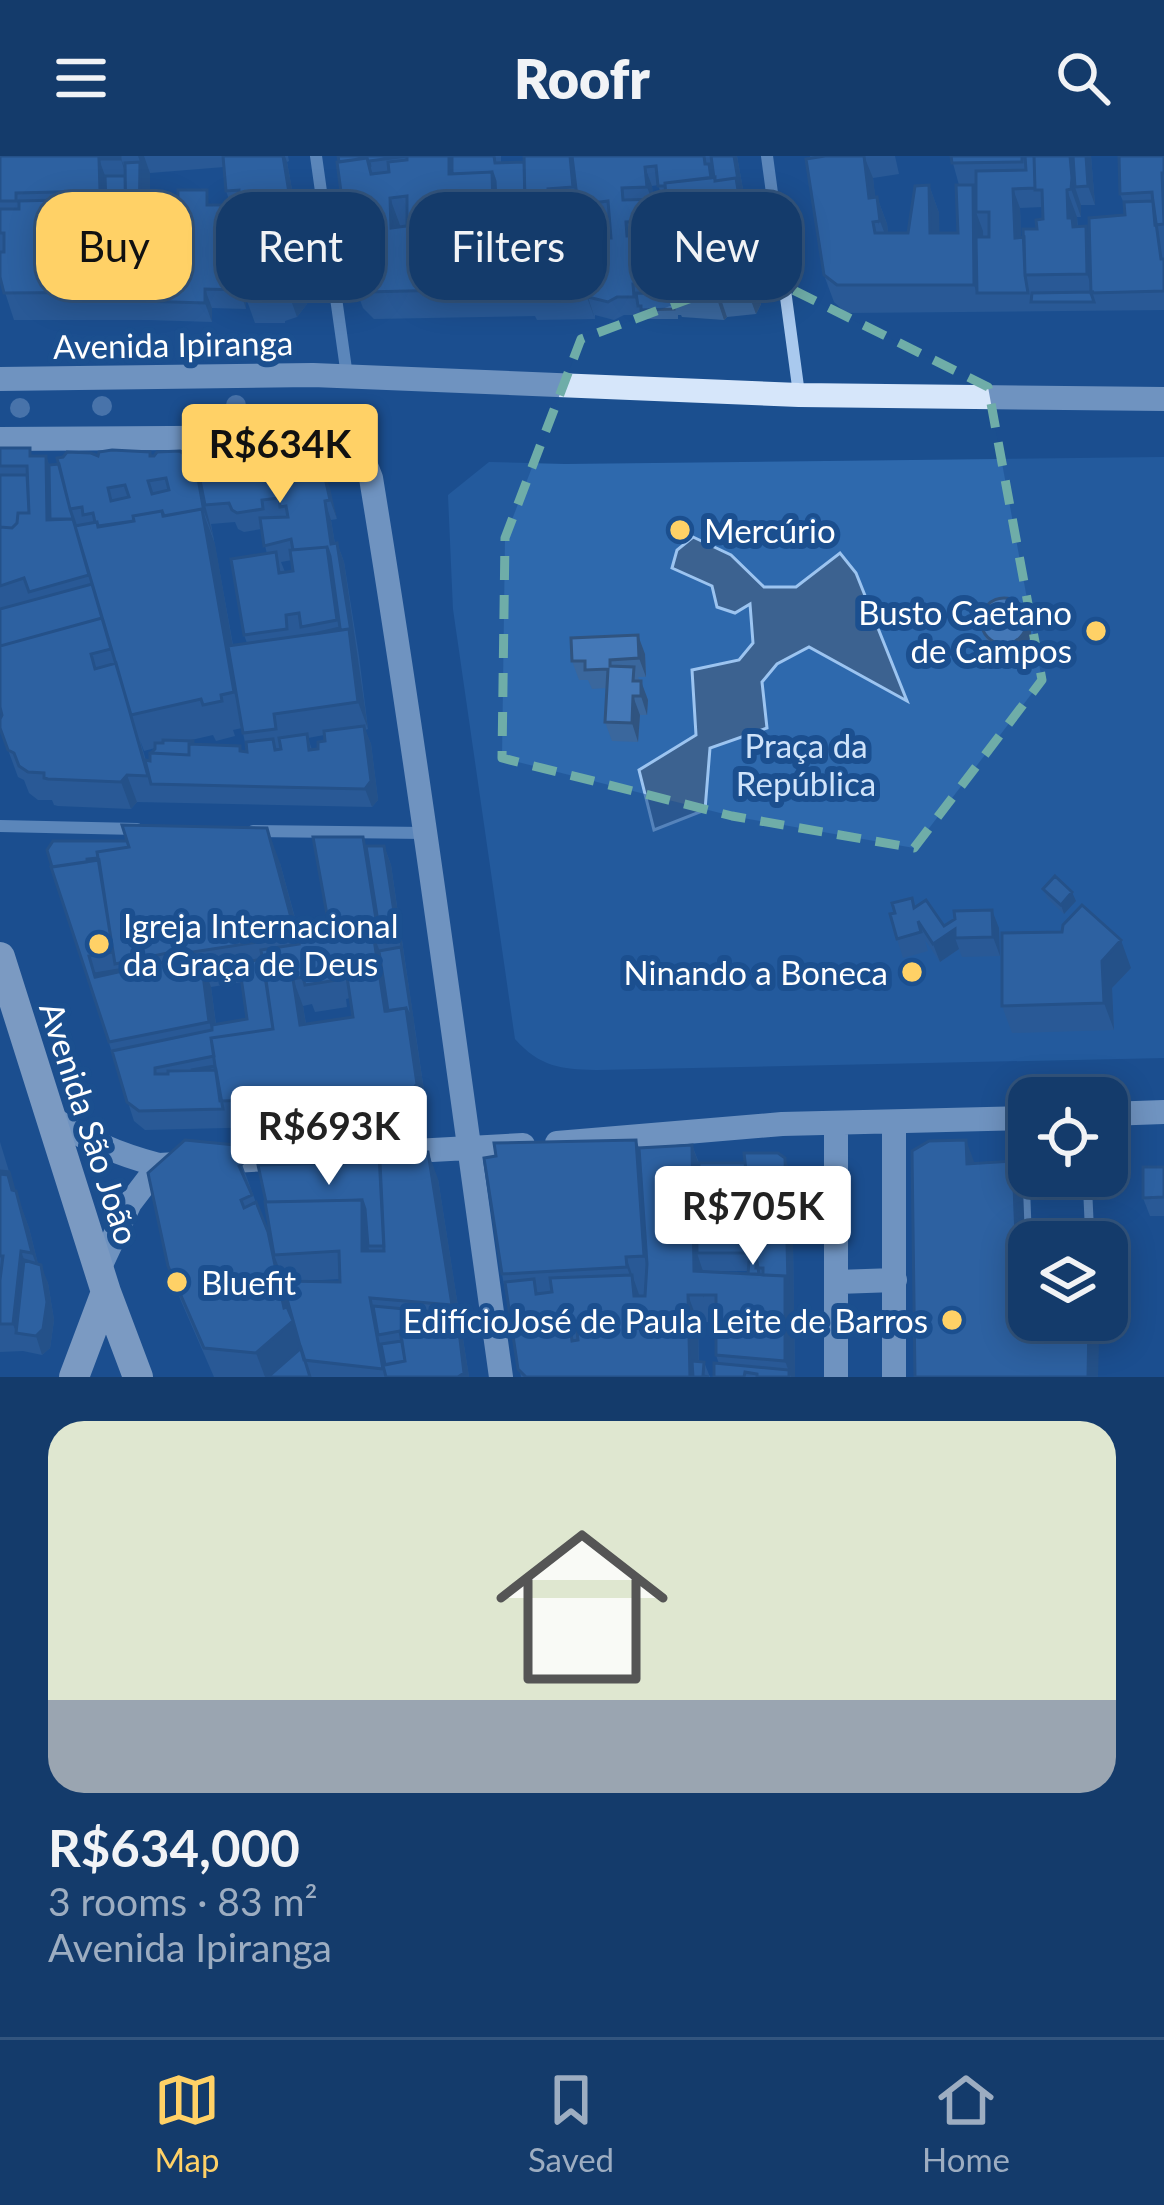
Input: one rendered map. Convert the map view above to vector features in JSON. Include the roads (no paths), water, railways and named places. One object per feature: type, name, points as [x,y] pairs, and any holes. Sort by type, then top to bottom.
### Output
[{"type":"main road","name":"Avenida Ipiranga","points":[[0,379],[347,376]]},
{"type":"main road","points":[[347,376],[799,395],[1164,399]]},
{"type":"main road","points":[[0,439],[338,437],[357,448],[371,478],[428,833],[501,1377]]},
{"type":"main road","name":"Avenida São João","points":[[0,957],[138,1377]]},
{"type":"main road","points":[[1128,1113],[1164,1112]]},
{"type":"main road","points":[[51,1117],[106,1148],[159,1165],[393,1154],[782,1124],[1008,1119]]},
{"type":"main road","points":[[894,1122],[894,1377]]},
{"type":"main road","points":[[836,1124],[836,1377]]},
{"type":"main road","points":[[74,1377],[130,1203],[159,1165]]},
{"type":"main road","points":[[837,1282],[895,1280]]},
{"type":"street","points":[[316,156],[347,376]]},
{"type":"street","points":[[766,156],[799,395]]},
{"type":"street","points":[[0,826],[154,829]]},
{"type":"street","points":[[239,831],[428,833]]},
{"type":"place","name":"Mercúrio","points":[[680,530]]},
{"type":"place","name":"Busto Caetano de Campos","points":[[1096,631]]},
{"type":"place","name":"Igreja Internacional da Graça de Deus","points":[[99,944]]},
{"type":"place","name":"Ninando a Boneca","points":[[912,972]]},
{"type":"place","name":"Bluefit","points":[[177,1282]]},
{"type":"place","name":"EdifícioJosé de Paula Leite de Barros","points":[[952,1320]]},
{"type":"park label","name":"Praça da República","points":[[806,764]]}]
